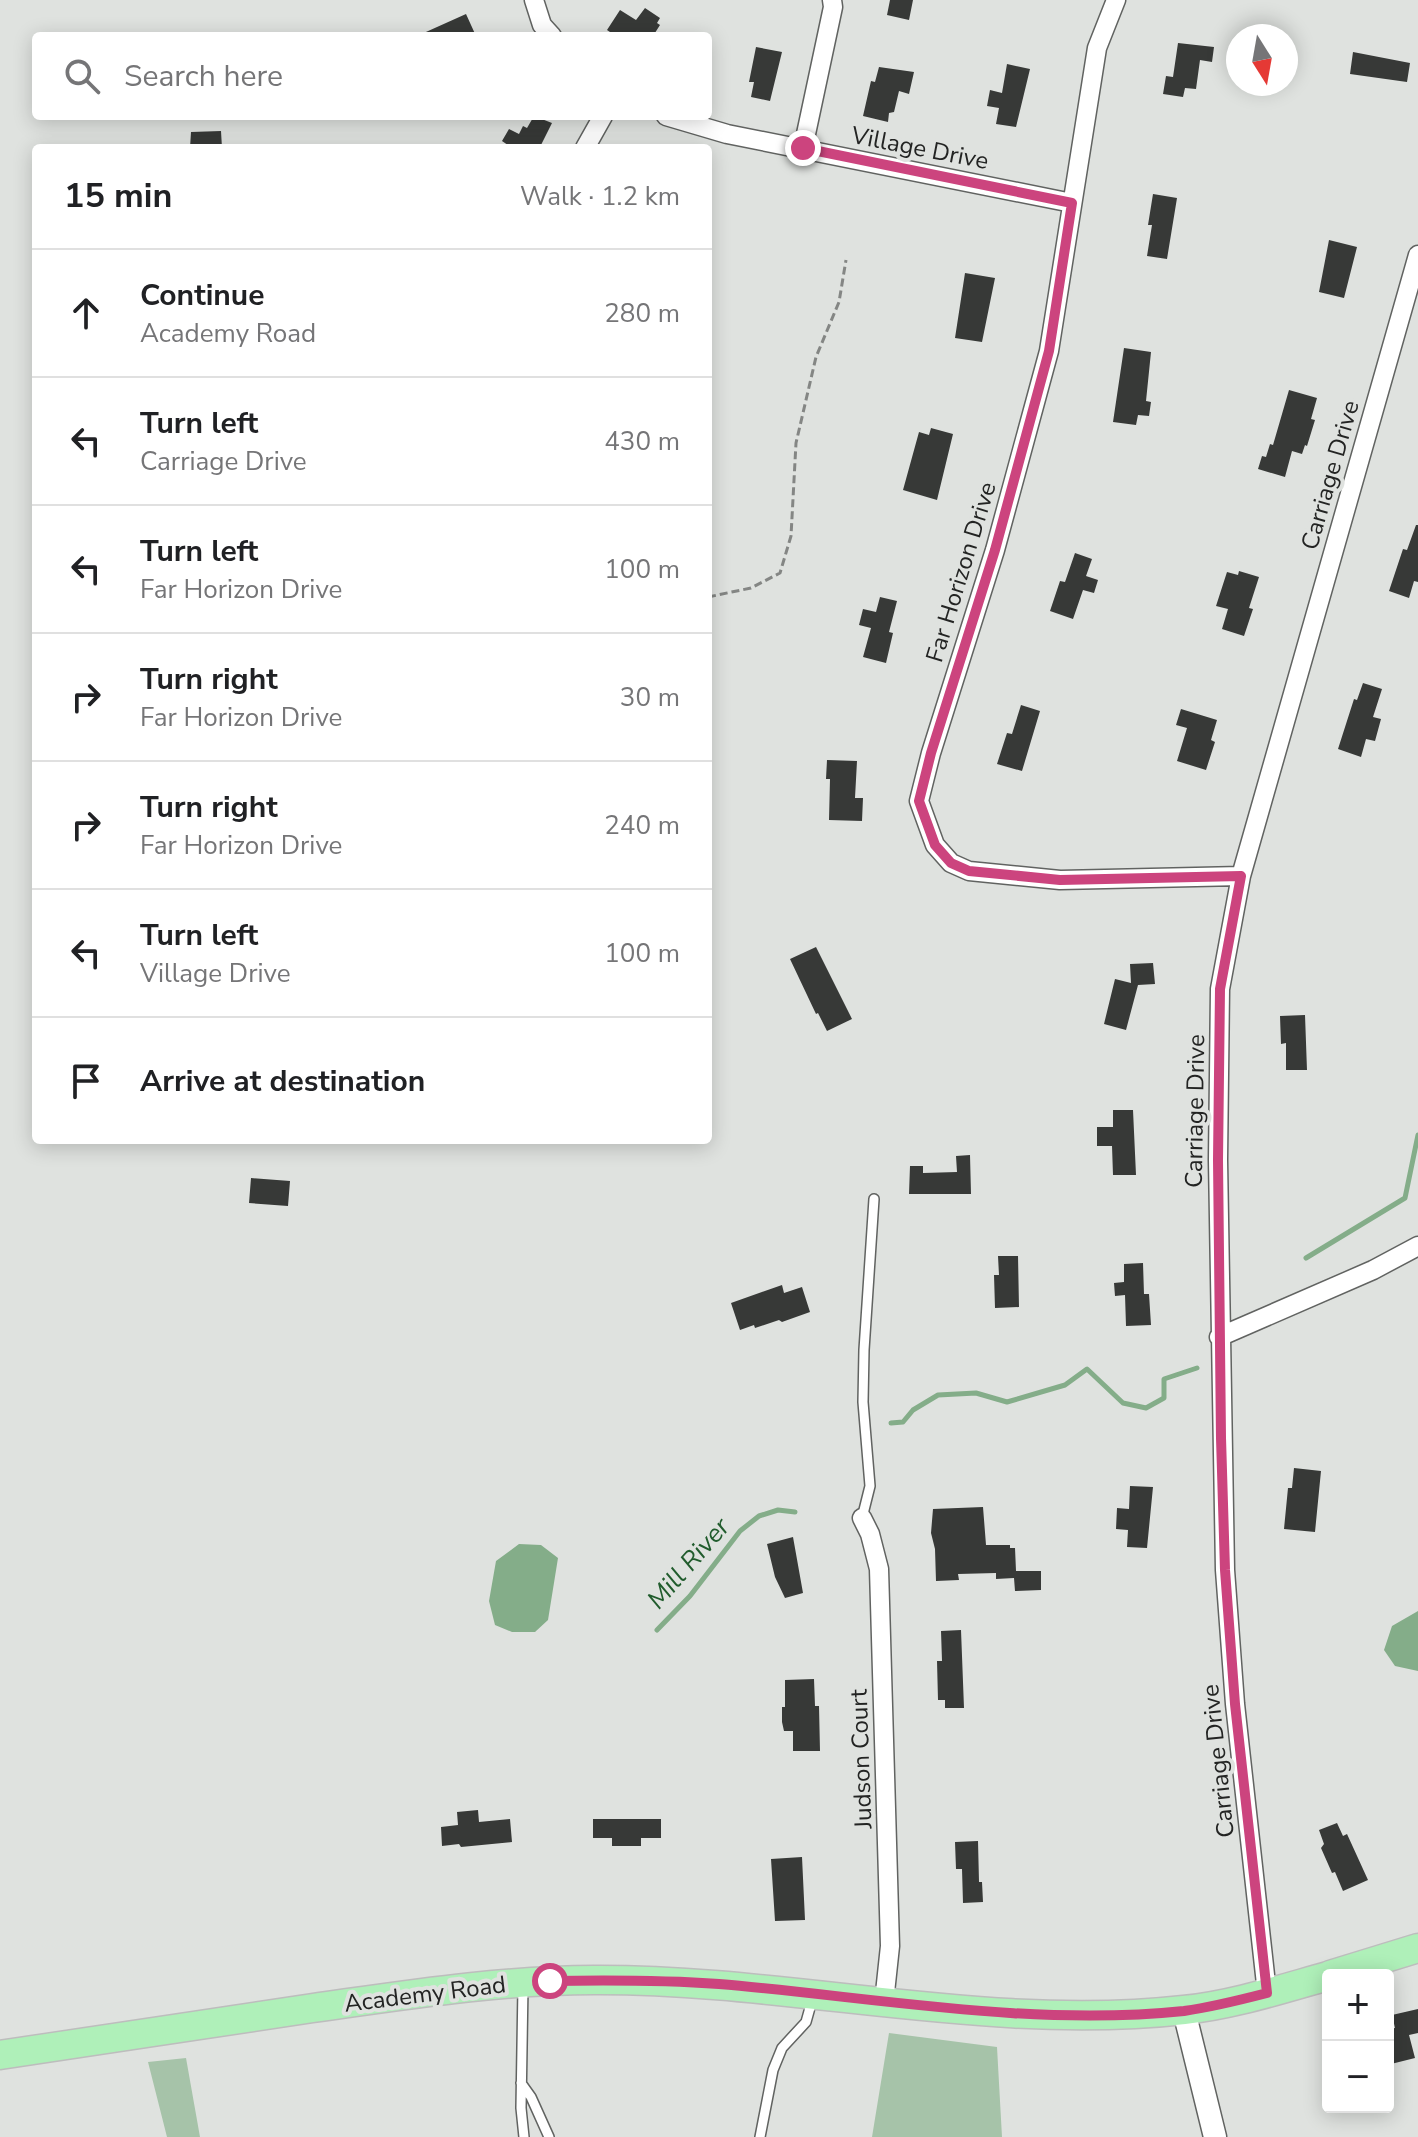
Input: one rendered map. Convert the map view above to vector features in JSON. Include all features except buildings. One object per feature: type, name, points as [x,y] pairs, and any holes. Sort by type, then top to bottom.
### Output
[{"type":"main road","name":"Academy Road","points":[[1349,1969],[1418,1948]]},
{"type":"main road","name":"Academy Road","points":[[0,2055],[422,1993],[524,1983],[649,1980],[1032,2013],[1184,2011],[1322,1977]]},
{"type":"street","points":[[534,0],[542,25],[548,32]]},
{"type":"street","points":[[803,148],[832,0]]},
{"type":"street","name":"Far Horizon Drive","points":[[1116,0],[1097,48],[1049,351],[995,550],[931,753],[919,801],[935,845],[951,863],[969,871],[1060,880],[1241,876]]},
{"type":"street","points":[[587,144],[601,120]]},
{"type":"street","name":"Village Drive","points":[[680,120],[727,134],[1072,203]]},
{"type":"street","name":"Carriage Drive","points":[[1267,1993],[1235,1704],[1225,1570],[1219,1337],[1220,989],[1241,876],[1418,255]]},
{"type":"street","points":[[1219,1337],[1373,1270],[1418,1246]]},
{"type":"street","name":"Judson Court","points":[[862,1518],[870,1534],[879,1569],[890,1946],[884,2002]]},
{"type":"street","points":[[1184,2011],[1215,2137]]},
{"type":"lane","points":[[862,1518],[870,1486],[863,1402],[874,1199]]},
{"type":"lane","points":[[524,1983],[521,2083],[524,2137]]},
{"type":"lane","points":[[760,2137],[773,2070],[782,2048],[806,2022],[814,1994]]},
{"type":"lane","points":[[521,2083],[531,2097],[549,2137]]},
{"type":"path","points":[[712,596],[751,588],[780,573],[791,536],[796,443],[816,357],[839,302],[846,260]]},
{"type":"shaded area","points":[[519,1544],[541,1545],[558,1558],[548,1620],[535,1632],[512,1632],[495,1625],[489,1601],[496,1561]]},
{"type":"shaded area","points":[[1418,1611],[1418,1671],[1395,1666],[1384,1650],[1392,1626]]},
{"type":"shaded area","points":[[889,2033],[997,2047],[1002,2137],[872,2137]]},
{"type":"shaded area","points":[[186,2058],[200,2137],[167,2137],[148,2062]]},
{"type":"waterway","name":"Mill River","points":[[1306,1258],[1405,1198],[1418,1135]]},
{"type":"waterway","name":"Mill River","points":[[891,1423],[903,1422],[913,1410],[938,1395],[976,1393],[1007,1402],[1065,1385],[1087,1369],[1123,1403],[1146,1408],[1164,1398],[1164,1379],[1197,1368]]},
{"type":"waterway","name":"Mill River","points":[[657,1630],[690,1596],[740,1531],[759,1516],[778,1510],[795,1512]]},
{"type":"route","points":[[550,1981],[649,1980],[718,1984],[964,2009],[1077,2014],[1184,2011],[1267,1993],[1235,1704],[1225,1570],[1221,1438],[1220,989],[1241,876],[1060,880],[969,871],[951,863],[935,845],[919,801],[931,753],[995,550],[1049,351],[1072,203],[803,148]]}]
